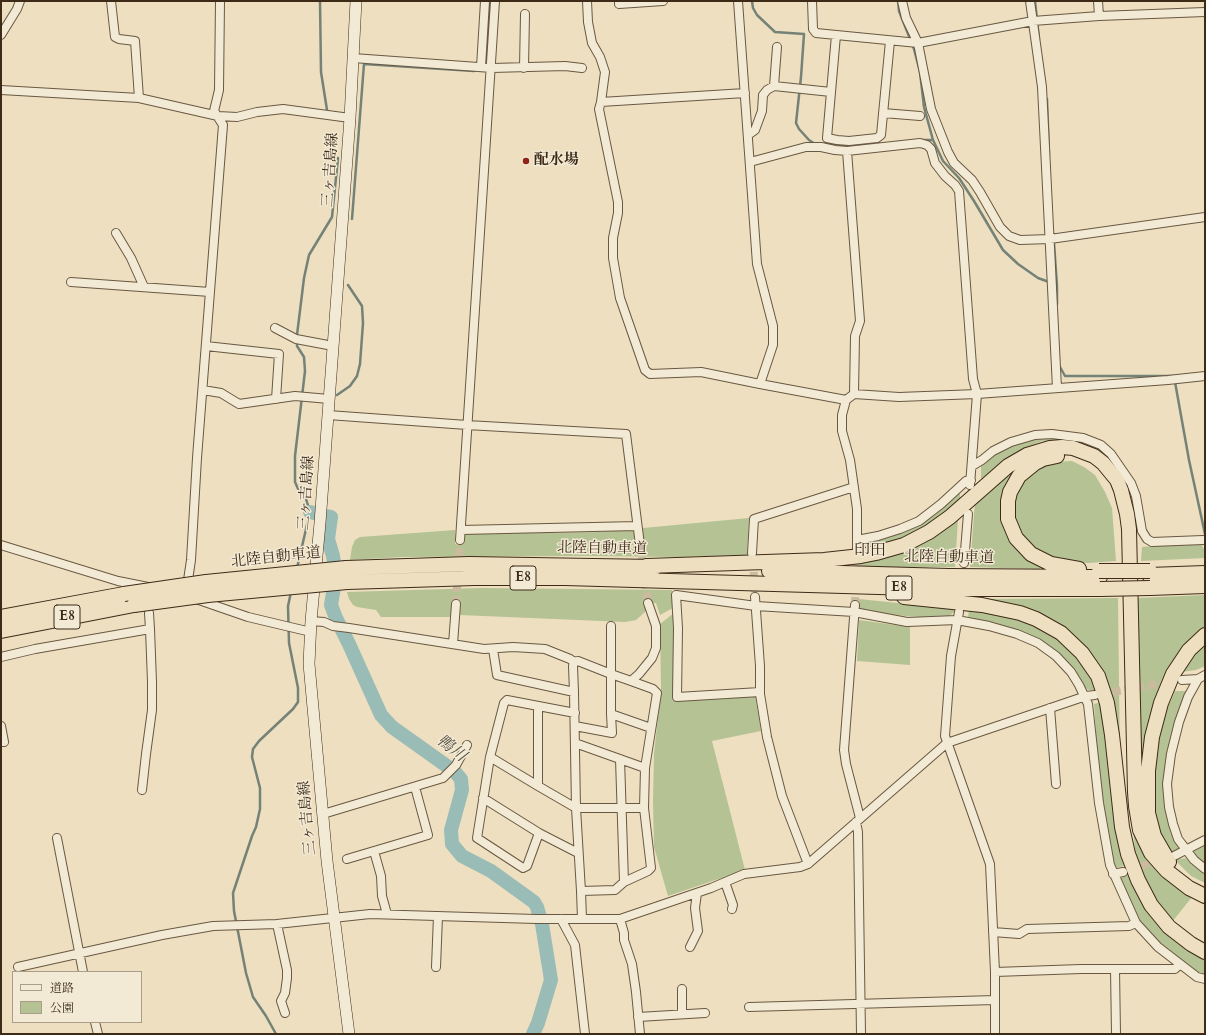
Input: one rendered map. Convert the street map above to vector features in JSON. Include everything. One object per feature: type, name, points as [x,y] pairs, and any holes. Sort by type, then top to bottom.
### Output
[{"type":"highway","points":[[647,566],[824,560],[876,553],[917,539],[934,529],[950,517],[1008,466],[1027,454],[1050,448],[1062,447],[1073,448],[1094,456],[1103,463],[1117,480],[1123,496],[1129,529],[1135,792],[1140,830],[1151,853],[1167,872],[1190,888],[1205,896]]},
{"type":"highway","points":[[1100,579],[1080,570],[1052,564],[1031,554],[1016,538],[1008,519],[1008,501],[1010,492],[1020,476],[1035,463],[1052,457],[1072,457],[1081,460],[1100,472],[1112,490],[1115,501],[1120,530],[1121,551],[1127,814],[1132,854],[1138,880]]},
{"type":"highway","name":"北陸自動車道","points":[[1,618],[124,594],[206,582],[347,575],[469,564],[647,566],[949,576],[1100,579],[1150,578],[1205,573]]},
{"type":"highway","points":[[1150,578],[1205,569]]},
{"type":"highway","name":"北陸自動車道","points":[[1,631],[134,605],[347,575],[698,581],[948,589],[1100,579]]},
{"type":"highway","name":"北陸自動車道","points":[[1150,578],[1205,586]]},
{"type":"highway","points":[[698,581],[923,598],[982,605],[1025,615],[1042,622],[1061,633],[1082,653],[1094,670],[1103,689],[1107,703],[1112,735],[1122,827],[1128,854],[1138,880],[1152,905],[1169,927],[1191,944],[1205,952]]},
{"type":"highway","points":[[1205,635],[1180,662],[1173,674],[1163,698],[1152,737],[1147,787],[1150,825],[1159,847],[1166,859],[1183,878],[1205,896]]},
{"type":"main road","name":"三ヶ吉島線","points":[[349,1034],[327,861],[309,664],[350,118],[356,1]]},
{"type":"street","points":[[1,35],[17,9],[20,1]]},
{"type":"street","points":[[111,1],[115,37],[135,41],[139,98]]},
{"type":"street","points":[[186,595],[192,560],[198,458],[223,125],[214,111],[219,84],[220,1]]},
{"type":"street","points":[[481,67],[485,1]]},
{"type":"street","points":[[460,540],[492,68],[495,1]]},
{"type":"street","points":[[587,1],[588,22],[592,44],[600,57],[605,72],[599,110],[618,202],[618,213],[613,238],[613,258],[620,298],[645,370],[650,374],[701,372],[846,400]]},
{"type":"street","points":[[619,1],[620,4],[663,1]]},
{"type":"street","points":[[738,1],[757,264],[773,326],[773,345],[760,384]]},
{"type":"street","points":[[812,1],[813,29],[816,32],[918,43],[1033,21],[1099,16],[1205,12]]},
{"type":"street","points":[[902,1],[906,18],[918,43],[931,110],[948,152],[954,162],[972,180],[1000,227],[1009,236],[1020,240],[1050,238],[1205,217]]},
{"type":"street","points":[[1030,1],[1042,87],[1057,388]]},
{"type":"street","points":[[1098,1],[1099,16]]},
{"type":"street","points":[[524,68],[525,14]]},
{"type":"street","points":[[836,35],[827,138],[850,140],[877,138],[881,135],[890,41]]},
{"type":"street","points":[[774,86],[777,47]]},
{"type":"street","points":[[353,58],[492,68],[565,66],[582,68]]},
{"type":"street","points":[[748,135],[755,130],[762,111],[762,95],[774,86],[831,92]]},
{"type":"street","points":[[1,90],[139,98],[218,116],[237,117],[257,112],[283,109],[350,118]]},
{"type":"street","points":[[601,102],[745,92]]},
{"type":"street","points":[[883,113],[920,116]]},
{"type":"street","points":[[750,162],[806,147],[821,147],[848,151],[920,143],[928,145],[931,149],[935,163],[944,176],[955,185],[959,191],[972,371],[977,394],[971,482],[966,481],[941,504],[919,521],[885,534],[857,540]]},
{"type":"street","points":[[848,151],[860,321],[855,336],[854,394]]},
{"type":"street","points":[[116,233],[131,258],[144,287]]},
{"type":"street","points":[[71,282],[210,292]]},
{"type":"street","points":[[275,328],[296,339],[333,346]]},
{"type":"street","points":[[206,346],[279,354],[276,399]]},
{"type":"street","points":[[857,549],[857,510],[850,460],[842,431],[842,415],[846,400],[854,394],[899,397],[977,394],[1205,376]]},
{"type":"street","points":[[203,390],[221,394],[239,404],[295,396],[329,399]]},
{"type":"street","points":[[328,415],[626,434],[640,545]]},
{"type":"street","points":[[972,466],[993,451],[1011,442],[1035,435],[1052,434],[1083,438],[1101,445],[1111,454],[1130,482],[1136,496],[1142,530],[1147,539],[1152,542],[1204,541]]},
{"type":"street","points":[[752,553],[754,519],[854,487]]},
{"type":"street","points":[[964,563],[968,514]]},
{"type":"street","points":[[461,530],[637,526]]},
{"type":"street","points":[[1,544],[118,581],[186,595],[248,617],[311,626],[324,622],[341,627],[484,649],[512,647],[545,649],[574,662],[578,661],[652,689],[656,693],[645,768],[644,808],[651,868],[648,871],[624,882],[615,890],[581,891]]},
{"type":"street","points":[[760,692],[677,697],[678,628],[676,595],[756,606],[854,609],[907,622],[957,620],[988,626],[1016,634],[1038,643],[1056,656],[1070,672],[1086,696],[1104,839],[1113,874],[1136,923],[1158,947],[1197,977],[1205,980]]},
{"type":"street","points":[[755,597],[760,666],[760,692],[767,737],[782,796],[808,864]]},
{"type":"street","points":[[631,681],[652,658],[656,648],[656,626],[648,603]]},
{"type":"street","points":[[453,644],[456,604]]},
{"type":"street","points":[[854,609],[844,750],[858,820],[861,1034]]},
{"type":"street","points":[[959,612],[950,663],[945,736],[990,864],[995,972],[995,1034]]},
{"type":"street","points":[[142,790],[152,710],[149,613]]},
{"type":"street","points":[[575,726],[612,733],[611,626]]},
{"type":"street","points":[[1,657],[150,629]]},
{"type":"street","points":[[493,649],[497,675],[574,692]]},
{"type":"street","points":[[574,662],[576,808],[582,920]]},
{"type":"street","points":[[1182,680],[1202,677]]},
{"type":"street","points":[[1202,677],[1188,697],[1179,722],[1171,754],[1167,784],[1169,807],[1178,839],[1194,860],[1205,869]]},
{"type":"street","points":[[18,967],[213,926],[277,924],[370,914],[582,920],[620,919],[697,893],[744,874],[800,867],[808,864],[947,743],[1086,696],[1095,695]]},
{"type":"street","points":[[539,833],[527,866],[523,868],[477,838],[490,757],[504,703],[507,700],[575,713]]},
{"type":"street","points":[[538,706],[538,786]]},
{"type":"street","points":[[1050,708],[1056,784]]},
{"type":"street","points":[[611,714],[651,728]]},
{"type":"street","points":[[1,726],[4,742],[1,742]]},
{"type":"street","points":[[575,743],[645,768]]},
{"type":"street","points":[[323,814],[443,778],[449,774],[456,765],[467,745]]},
{"type":"street","points":[[490,757],[576,808],[644,808]]},
{"type":"street","points":[[620,759],[624,882]]},
{"type":"street","points":[[347,859],[428,835],[415,786]]},
{"type":"street","points":[[483,798],[539,833],[578,853]]},
{"type":"street","points":[[57,838],[83,971]]},
{"type":"street","points":[[1174,856],[1205,840]]},
{"type":"street","points":[[374,851],[381,876],[382,896],[387,914]]},
{"type":"street","points":[[1113,874],[1123,872]]},
{"type":"street","points":[[725,882],[734,905],[732,909]]},
{"type":"street","points":[[690,947],[698,931],[695,908],[697,893]]},
{"type":"street","points":[[436,967],[438,916]]},
{"type":"street","points":[[561,919],[575,945],[585,1034]]},
{"type":"street","points":[[620,919],[624,933],[624,940],[632,964],[640,1034]]},
{"type":"street","points":[[993,932],[1020,934],[1028,929],[1129,926],[1136,923]]},
{"type":"street","points":[[277,924],[287,970],[285,993],[281,1001],[285,1013]]},
{"type":"street","points":[[995,972],[1175,969],[1180,964]]},
{"type":"street","points":[[1115,970],[1116,1034]]},
{"type":"street","points":[[682,989],[682,1014]]},
{"type":"street","points":[[749,1007],[995,1000]]},
{"type":"street","points":[[638,1017],[705,1013]]},
{"type":"street","points":[[95,1023],[98,1034]]},
{"type":"green space","points":[[1043,437],[1062,439],[1042,441],[1023,449],[1001,463],[981,479],[981,465],[993,455],[1005,448]]},
{"type":"green space","points":[[1072,461],[1095,475],[1105,492],[1112,508],[1116,561],[1088,563],[1066,562],[1040,553],[1023,540],[1012,515],[1016,493],[1025,478],[1046,464]]},
{"type":"green space","points":[[1022,462],[1003,519],[1007,535],[1015,548],[1027,559],[1041,566],[1040,569],[970,567],[975,502]]},
{"type":"green space","points":[[960,493],[960,502],[936,522],[906,539],[861,550],[860,544],[919,523],[939,511]]},
{"type":"green space","points":[[749,518],[747,555],[679,557],[402,557],[350,560],[352,547],[355,540],[360,537],[455,530],[455,544],[462,545],[464,531],[547,533],[601,532]]},
{"type":"green space","points":[[958,519],[955,567],[888,567],[844,565]]},
{"type":"green space","points":[[1200,542],[1205,551],[1205,558],[1141,561],[1142,547]]},
{"type":"green space","points":[[481,588],[672,590],[673,608],[660,615],[656,603],[643,604],[646,611],[636,620],[625,622],[460,615],[459,606],[451,605],[451,617],[381,617],[376,610],[353,605],[347,592]]},
{"type":"green space","points":[[1205,595],[1205,628],[1175,659],[1141,807],[1137,598]]},
{"type":"green space","points":[[1118,598],[1120,769],[1106,679],[1099,664],[1085,646],[1067,630],[979,599]]},
{"type":"green space","points":[[859,599],[954,609],[954,612],[946,619],[859,611]]},
{"type":"green space","points":[[969,609],[1029,622],[1064,640],[1091,675],[1099,692],[1086,689],[1075,672],[1019,632],[968,618]]},
{"type":"green space","points":[[674,613],[674,700],[755,695],[761,731],[712,741],[745,870],[668,896],[654,847],[653,801],[654,754],[661,689],[660,624]]},
{"type":"green space","points":[[859,620],[910,627],[910,665],[857,661]]},
{"type":"green space","points":[[1205,643],[1205,666],[1196,670],[1181,672],[1198,649]]},
{"type":"green space","points":[[1175,691],[1187,691],[1170,741],[1165,769],[1165,810],[1172,833],[1180,848],[1169,855],[1154,823],[1152,796],[1160,725]]},
{"type":"green space","points":[[1101,702],[1124,866],[1114,868],[1099,782],[1094,704]]},
{"type":"green space","points":[[1132,819],[1192,897],[1172,922],[1155,901],[1136,859]]},
{"type":"green space","points":[[1205,843],[1205,864],[1196,858],[1190,851]]},
{"type":"green space","points":[[1186,858],[1191,864],[1205,873],[1205,883],[1191,876],[1175,860]]},
{"type":"green space","points":[[1128,874],[1144,905],[1205,959],[1205,976],[1194,972],[1162,947],[1141,923],[1122,887],[1121,878]]},
{"type":"waterway","points":[[320,1],[321,72],[327,110]]},
{"type":"waterway","points":[[487,36],[490,1]]},
{"type":"waterway","points":[[752,1],[753,8],[757,15],[775,32],[804,34],[796,123],[799,129],[815,144]]},
{"type":"waterway","points":[[898,1],[899,11],[914,49],[920,72],[924,107],[933,140],[943,161],[959,178],[1003,250],[1018,264],[1038,278],[1049,282]]},
{"type":"waterway","points":[[1035,1],[1039,39]]},
{"type":"waterway","points":[[352,219],[364,64],[474,71]]},
{"type":"waterway","points":[[1047,99],[1049,154]]},
{"type":"waterway","points":[[922,140],[933,140]]},
{"type":"waterway","points":[[838,147],[875,144]]},
{"type":"waterway","points":[[297,568],[310,512],[306,499],[299,491],[295,482],[295,456],[305,371],[304,357],[297,346],[297,335],[304,278],[309,255],[332,217],[338,158]]},
{"type":"waterway","points":[[1054,243],[1057,304]]},
{"type":"waterway","points":[[337,395],[350,386],[357,376],[360,364],[363,323],[362,306],[348,285]]},
{"type":"waterway","points":[[1060,367],[1065,376],[1174,377]]},
{"type":"waterway","points":[[1175,382],[1189,460],[1205,534]]},
{"type":"waterway","name":"鴨川","points":[[310,512],[331,517],[328,539],[336,575],[331,605],[381,715],[392,727],[455,772],[461,779],[462,790],[451,830],[452,844],[462,856],[491,871],[534,902],[537,907],[542,924],[551,980],[538,1023],[533,1034]]},
{"type":"waterway","points":[[276,1034],[253,997],[246,973],[234,911],[233,893],[256,827],[260,809],[260,788],[252,757],[253,749],[259,741],[293,709],[298,702],[298,688],[289,643],[288,606],[291,592]]},
{"type":"tunnel","points":[[456,604],[460,540]]},
{"type":"tunnel","points":[[640,545],[648,603]]},
{"type":"tunnel","points":[[855,605],[857,554]]},
{"type":"tunnel","points":[[753,560],[755,597]]},
{"type":"tunnel","points":[[1101,694],[1171,682]]},
{"type":"tunnel","points":[[1130,870],[1161,860]]},
{"type":"place","name":"配水場","points":[[526,161]]},
{"type":"district","name":"印田","points":[[870,551]]}]
